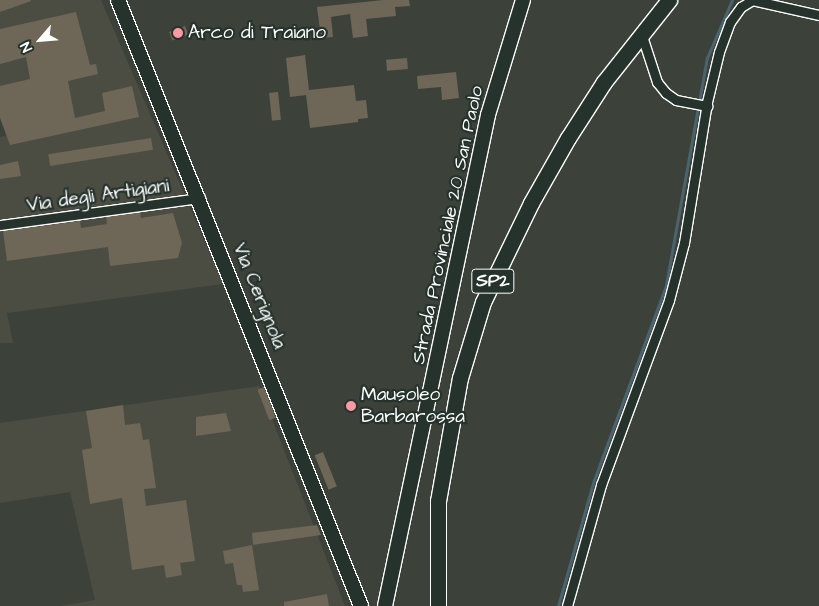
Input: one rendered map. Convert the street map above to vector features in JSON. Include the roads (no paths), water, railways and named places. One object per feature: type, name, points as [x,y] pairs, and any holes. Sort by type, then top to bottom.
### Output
[{"type":"main road","name":"SP2","points":[[438,606],[438,501],[460,378],[482,302],[531,203],[568,138],[640,32],[669,0]]},
{"type":"street","name":"Via Cerignola","points":[[118,0],[200,198],[362,606]]},
{"type":"street","name":"Strada Provinciale 20 San Paolo","points":[[385,606],[487,122],[523,0]]},
{"type":"street","points":[[567,606],[601,485],[669,300],[684,243],[707,106],[719,52],[730,22],[741,7],[752,0],[764,1],[819,15]]},
{"type":"street","points":[[640,32],[657,82],[676,100],[707,106]]},
{"type":"street","name":"Via degli Artigiani","points":[[0,226],[200,198]]},
{"type":"waterway","points":[[558,606],[594,480],[666,285],[707,58],[732,0]]},
{"type":"place","name":"Arco di Traiano","points":[[178,33]]},
{"type":"place","name":"Mausoleo Barbarossa","points":[[351,406]]}]
